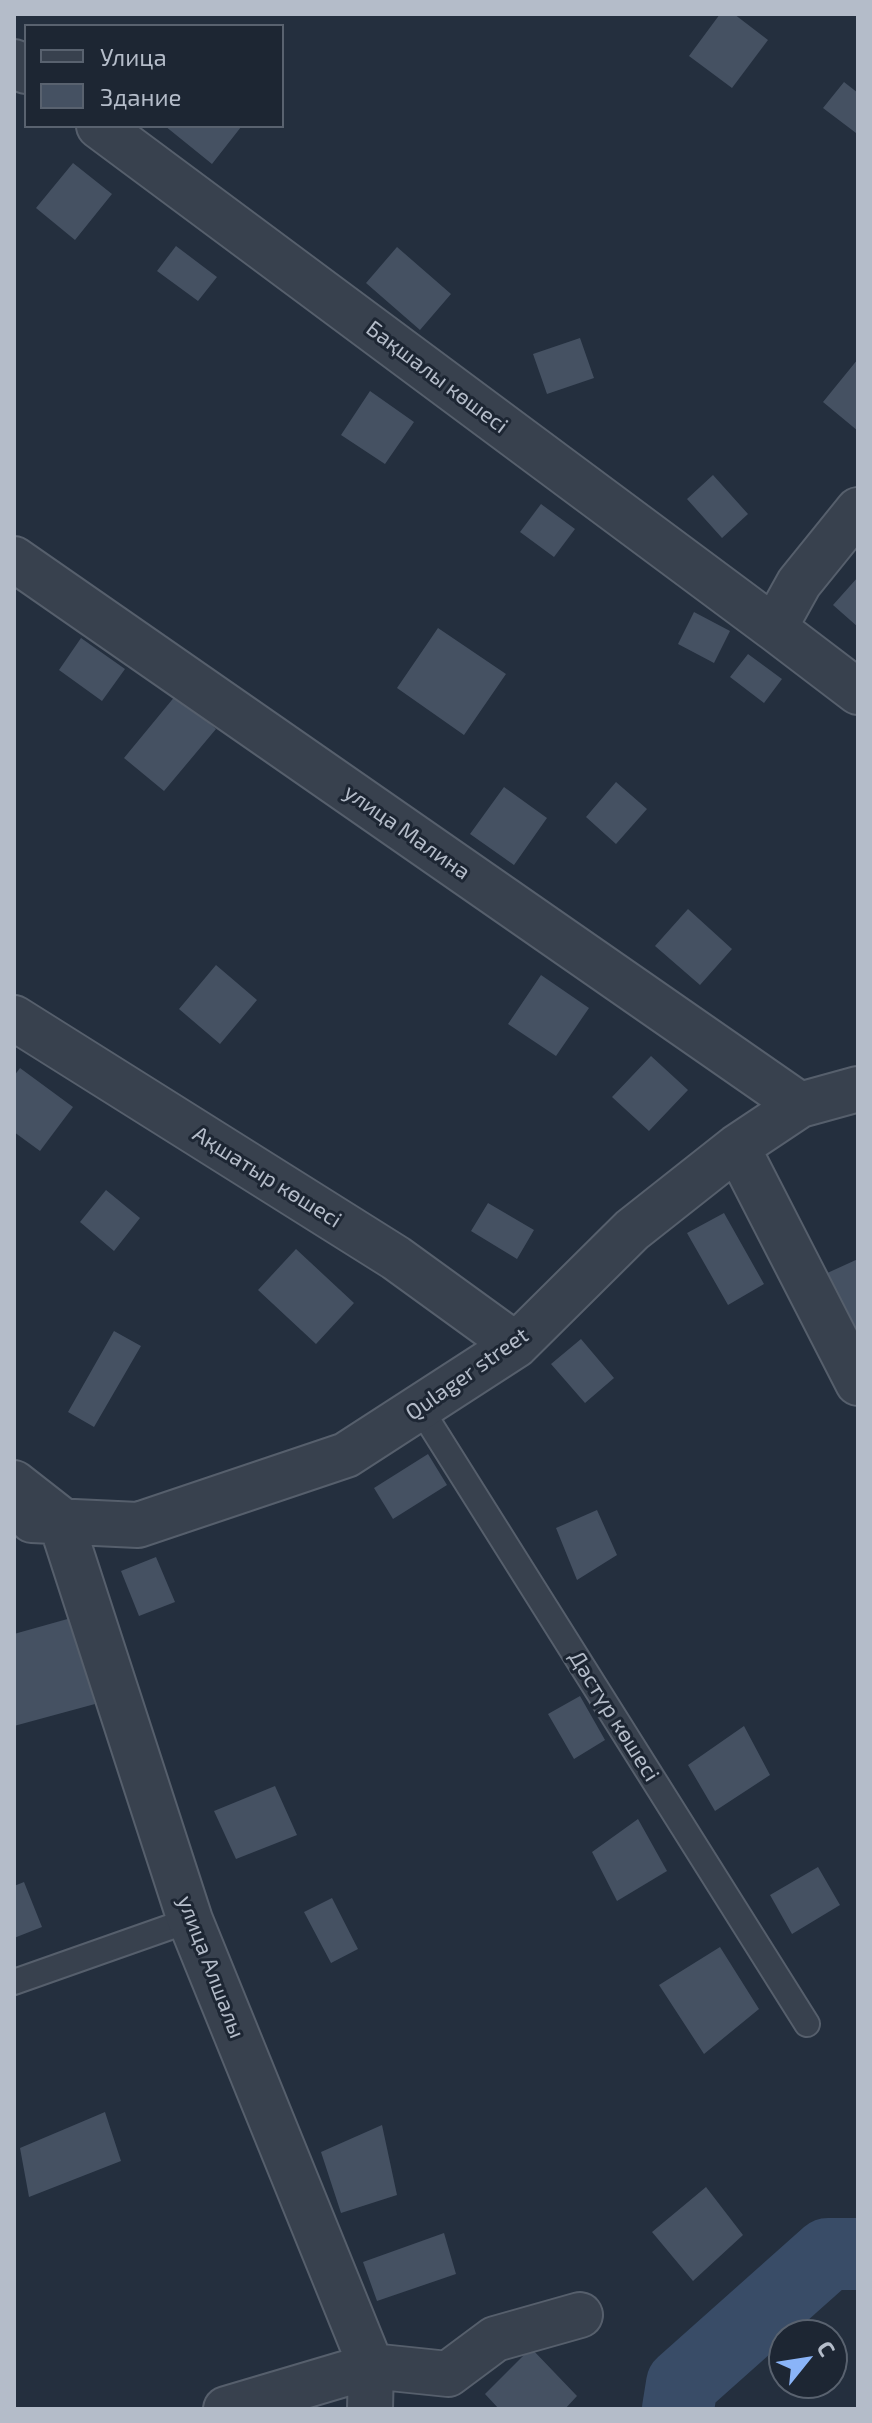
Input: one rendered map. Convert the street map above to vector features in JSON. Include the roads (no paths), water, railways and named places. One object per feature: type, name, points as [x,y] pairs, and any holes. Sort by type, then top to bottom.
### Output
[{"type":"street","name":"Бақшалы көшесі","points":[[102,128],[774,628]]},
{"type":"street","points":[[858,510],[799,583],[774,628],[858,692]]},
{"type":"street","name":"улица Малина","points":[[14,559],[800,1105]]},
{"type":"street","name":"Ақшатыр көшесі","points":[[14,1018],[396,1258],[516,1345]]},
{"type":"street","name":"Qulager street","points":[[14,1521],[60,1519],[138,1525],[346,1455],[516,1345],[632,1230],[737,1147],[800,1105],[858,1089]]},
{"type":"street","points":[[737,1147],[858,1383]]},
{"type":"street","points":[[14,1483],[60,1519]]},
{"type":"street","name":"улица Алшалы","points":[[60,1519],[190,1920],[371,2366],[370,2409]]},
{"type":"street","points":[[226,2409],[371,2366],[448,2374],[495,2339],[580,2315]]},
{"type":"lane","name":"Дәстүр көшесі","points":[[420,1408],[807,2024]]},
{"type":"lane","points":[[14,1982],[190,1920]]},
{"type":"waterway","points":[[678,2409],[682,2384],[828,2254],[858,2254]]}]
